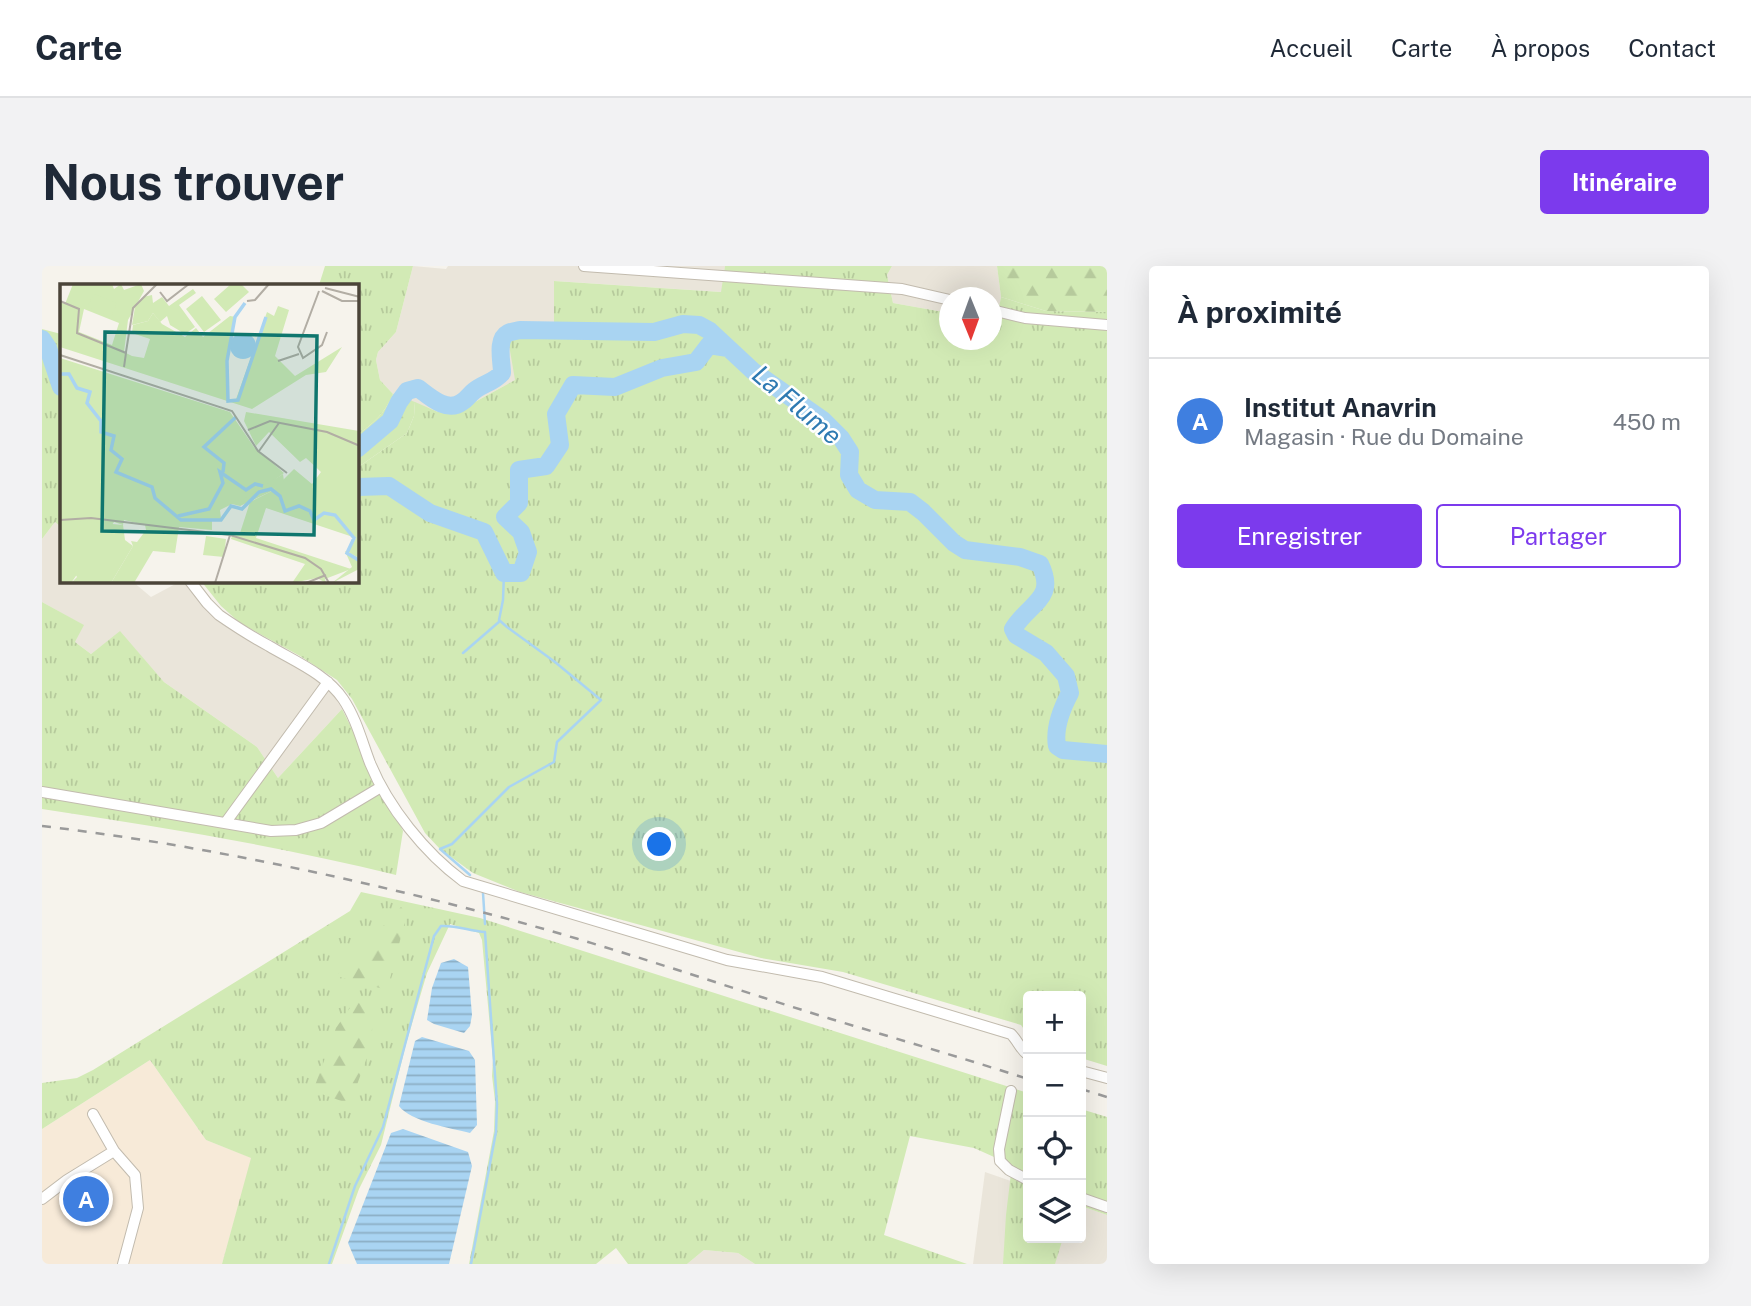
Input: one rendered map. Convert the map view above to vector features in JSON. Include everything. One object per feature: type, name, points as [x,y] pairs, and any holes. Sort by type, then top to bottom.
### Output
[{"type":"street","points":[[584,266],[902,289],[939,297]]},
{"type":"street","points":[[1002,312],[1025,318],[1107,325]]},
{"type":"street","points":[[192,583],[219,615],[328,682],[343,699],[354,719],[371,765],[401,816],[446,869],[463,881],[727,960],[822,977],[1011,1034],[1026,1054]]},
{"type":"street","points":[[226,822],[328,682]]},
{"type":"street","points":[[42,792],[271,831],[296,830],[321,823],[382,787]]},
{"type":"street","points":[[1086,1072],[1107,1078]]},
{"type":"street","points":[[1011,1091],[999,1149],[1000,1161],[1009,1170],[1023,1177]]},
{"type":"street","points":[[93,1114],[114,1151],[135,1175],[138,1208],[123,1264]]},
{"type":"street","points":[[42,1199],[114,1151]]},
{"type":"street","points":[[1086,1200],[1107,1207]]},
{"type":"shaded area","points":[[413,266],[446,269],[448,266],[725,266],[722,292],[555,281],[554,338],[515,380],[455,413],[438,412],[393,394],[380,380],[376,360],[378,352],[396,332]]},
{"type":"shaded area","points":[[892,266],[997,266],[1000,287],[939,287],[939,311],[893,303],[887,275]]},
{"type":"shaded area","points":[[55,522],[60,526],[60,583],[134,583],[151,597],[177,583],[186,583],[228,627],[317,678],[331,691],[342,709],[278,778],[257,747],[164,682],[120,632],[91,654],[75,642],[83,625],[42,602],[42,539]]},
{"type":"shaded area","points":[[150,1060],[206,1140],[252,1158],[222,1264],[42,1264],[42,1129]]},
{"type":"shaded area","points":[[985,1172],[1023,1185],[1023,1243],[1086,1243],[1086,1208],[1107,1215],[1107,1264],[973,1264]]},
{"type":"shaded area","points":[[704,1250],[738,1253],[755,1264],[687,1264]]},
{"type":"green space","points":[[325,266],[413,266],[396,332],[378,352],[376,360],[380,380],[393,394],[378,417],[359,433],[359,284],[319,284]]},
{"type":"green space","points":[[725,266],[892,266],[887,275],[893,303],[939,311],[939,350],[1002,350],[1002,297],[1046,311],[1107,312],[1107,1066],[1086,1060],[1086,991],[1023,991],[1023,1028],[1021,1025],[843,972],[761,958],[520,892],[473,873],[440,849],[425,833],[352,699],[337,680],[240,623],[221,606],[203,583],[359,583],[359,467],[407,433],[414,416],[415,402],[438,412],[455,413],[515,380],[508,339],[554,338],[554,281],[721,292]]},
{"type":"green space","points":[[997,266],[1107,266],[1107,312],[1046,311],[1002,297],[1002,287],[1000,287]]},
{"type":"green space","points":[[42,329],[60,334],[60,526],[55,522],[42,539]]},
{"type":"green space","points":[[393,394],[415,402],[414,416],[407,433],[359,467],[359,433],[387,406]]},
{"type":"green space","points":[[42,602],[84,625],[75,642],[91,654],[120,631],[164,682],[257,747],[278,778],[342,709],[403,831],[396,875],[220,838],[42,809]]},
{"type":"green space","points":[[361,892],[480,918],[1023,1091],[1023,1243],[1061,1243],[1055,1264],[1003,1264],[1012,1165],[974,1148],[910,1136],[884,1235],[967,1264],[755,1264],[738,1253],[704,1250],[687,1264],[628,1264],[616,1248],[596,1264],[469,1264],[494,1131],[493,1060],[482,940],[479,933],[450,924],[427,973],[381,1145],[359,1189],[332,1264],[222,1264],[251,1158],[206,1140],[150,1060],[42,1129],[42,1083],[77,1078],[93,1070],[350,911]]},
{"type":"green space","points":[[401,907],[407,914],[387,990],[336,976]]},
{"type":"green space","points":[[354,1002],[375,1004],[370,1049],[350,1104],[313,1091],[336,1028]]},
{"type":"green space","points":[[1086,1111],[1107,1117],[1107,1215],[1086,1208]]},
{"type":"water","points":[[454,959],[468,967],[472,1015],[470,1026],[464,1033],[427,1020],[432,988],[441,963]]},
{"type":"water","points":[[422,1037],[469,1051],[475,1060],[477,1125],[470,1133],[422,1120],[399,1106],[415,1041]]},
{"type":"water","points":[[403,1129],[468,1152],[472,1166],[449,1264],[357,1264],[348,1243],[391,1133]]},
{"type":"waterway","name":"La Flume","points":[[359,447],[390,421],[407,391],[418,388],[450,406],[464,401],[478,388],[499,376],[502,373],[502,340],[510,332],[654,332],[683,324],[699,325],[710,331],[753,371],[823,420],[841,438],[850,452],[849,475],[858,490],[875,500],[910,502],[965,550],[1020,557],[1040,564],[1045,585],[1043,593],[1013,629],[1016,635],[1046,653],[1066,676],[1070,693],[1059,719],[1057,746],[1063,750],[1107,754]]},
{"type":"waterway","name":"La Flume","points":[[42,339],[48,348],[60,384]]},
{"type":"waterway","points":[[359,487],[389,486],[430,513],[484,532],[504,573],[521,573],[528,552],[521,532],[505,517],[519,503],[519,470],[546,466],[560,445],[556,414],[573,385],[615,387],[662,368],[696,362],[709,345],[728,348]]},
{"type":"waterway","points":[[470,875],[440,849],[452,844],[509,787],[554,762],[557,742],[601,700],[499,620],[504,573]]},
{"type":"waterway","points":[[463,653],[500,621]]},
{"type":"waterway","points":[[483,893],[485,924]]},
{"type":"waterway","points":[[329,1264],[355,1186],[383,1127],[434,936],[441,926],[485,932],[497,1104],[496,1132],[471,1264]]},
{"type":"railway","points":[[42,826],[156,842],[269,863],[493,915],[1023,1077]]},
{"type":"railway","points":[[1086,1091],[1107,1097]]},
{"type":"place","name":"Institut Anavrin","points":[[86,1199]]}]
